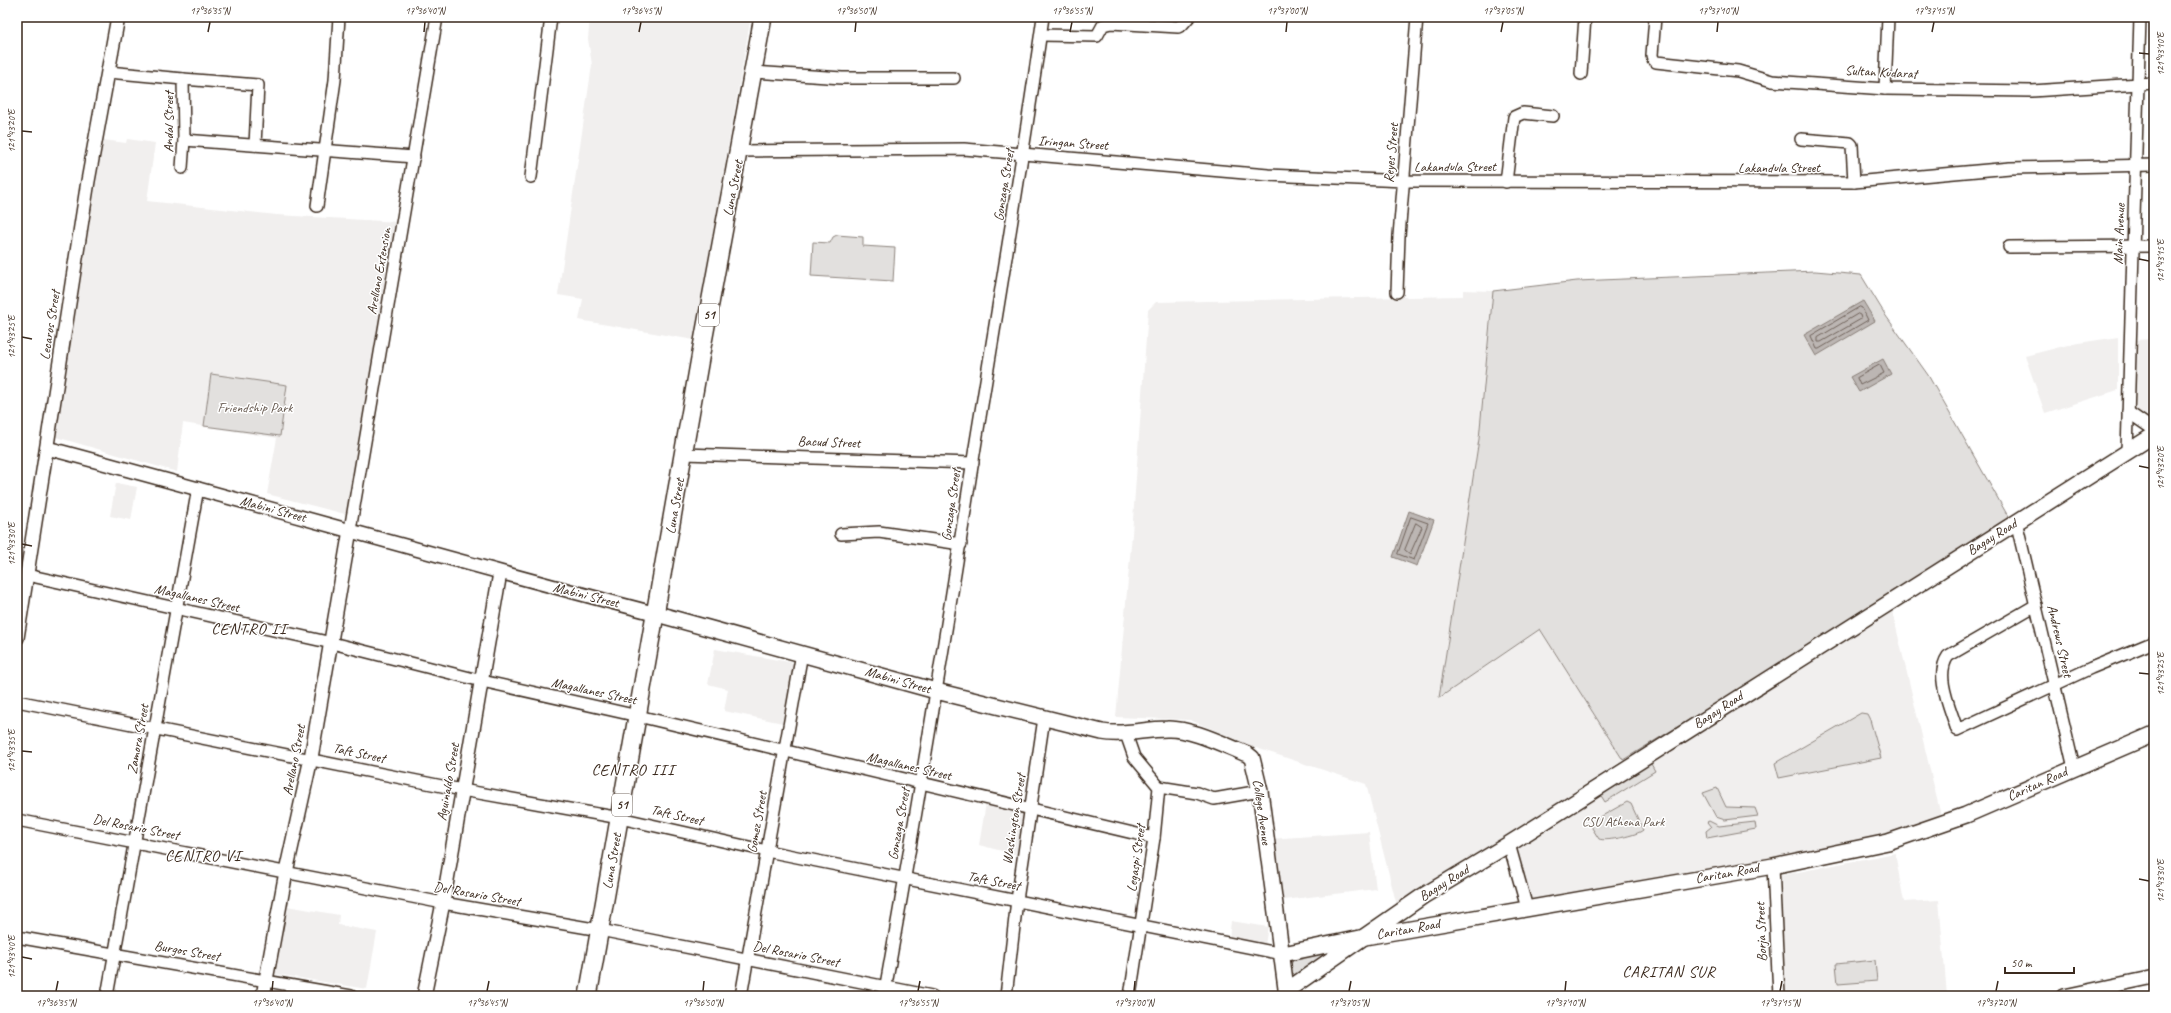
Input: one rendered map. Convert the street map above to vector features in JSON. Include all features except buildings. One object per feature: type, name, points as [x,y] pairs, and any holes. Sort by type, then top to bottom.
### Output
[{"type":"main road","name":"Luna Street","points":[[588,996],[763,17]]},
{"type":"main road","name":"Bagay Road","points":[[1286,994],[1423,896],[1509,844],[2016,522],[2068,491],[2154,435]]},
{"type":"main road","name":"Mabini Street","points":[[657,614],[936,691],[1102,732],[1126,734]]},
{"type":"main road","name":"College Avenue","points":[[1126,734],[1168,729],[1180,730],[1247,754],[1252,758],[1260,791],[1283,954],[1286,994]]},
{"type":"main road","name":"Caritan Road","points":[[1283,954],[1364,937],[1773,866],[1888,842],[1966,815],[2154,734]]},
{"type":"street","name":"Lecaros Street","points":[[17,638],[88,181],[118,17]]},
{"type":"street","points":[[317,206],[335,80],[339,17]]},
{"type":"street","name":"Arellano Extension","points":[[350,530],[437,17]]},
{"type":"street","points":[[531,177],[551,17]]},
{"type":"street","name":"Gonzaga Street","points":[[884,991],[922,784],[1024,154],[1044,17]]},
{"type":"street","points":[[1041,35],[1097,36],[1103,25],[1111,23],[1178,27],[1182,25],[1189,17]]},
{"type":"street","name":"Reyes Street","points":[[1397,292],[1417,17]]},
{"type":"street","points":[[1581,74],[1585,17]]},
{"type":"street","name":"Sultan Kudarat","points":[[1655,17],[1652,55],[1656,62],[1738,71],[1772,81],[1885,89],[2032,90],[2154,83]]},
{"type":"street","points":[[1885,89],[1888,17]]},
{"type":"street","name":"Main Avenue","points":[[2127,452],[2140,17]]},
{"type":"street","name":"Andal Street","points":[[108,72],[183,79],[184,140],[182,168]]},
{"type":"street","points":[[754,72],[842,78],[954,78]]},
{"type":"street","points":[[183,79],[258,85],[255,145]]},
{"type":"street","points":[[1506,182],[1514,117],[1523,113],[1554,116]]},
{"type":"street","points":[[1801,139],[1850,143],[1852,145],[1854,182]]},
{"type":"street","points":[[184,140],[414,157]]},
{"type":"street","name":"Iringan Street","points":[[740,151],[964,149],[1268,175],[1404,181]]},
{"type":"street","name":"Lakandula Street","points":[[1404,181],[1854,182],[2010,168],[2154,165]]},
{"type":"street","points":[[2009,247],[2154,246]]},
{"type":"street","points":[[2128,412],[2154,430]]},
{"type":"street","name":"Mabini Street","points":[[47,448],[198,488],[500,573],[657,614]]},
{"type":"street","name":"Bacud Street","points":[[684,454],[973,463]]},
{"type":"street","name":"Zamora Street","points":[[107,996],[136,842],[198,488]]},
{"type":"street","name":"Andrews Street","points":[[2016,522],[2074,768]]},
{"type":"street","name":"Arellano Street","points":[[263,996],[286,872],[311,758],[332,643],[350,530]]},
{"type":"street","points":[[841,534],[879,532],[961,544]]},
{"type":"street","name":"Aguinaldo Street","points":[[424,996],[443,903],[500,573]]},
{"type":"street","name":"Magallanes Street","points":[[27,575],[332,643],[482,681],[638,716],[785,752],[1031,808],[1154,838]]},
{"type":"street","points":[[2036,605],[1948,656],[1944,661],[1943,675],[1957,730],[2054,685],[2154,642]]},
{"type":"street","name":"Gomez Street","points":[[742,996],[802,653]]},
{"type":"street","name":"Taft Street","points":[[17,701],[311,758],[462,790],[620,818],[767,851],[1283,954]]},
{"type":"street","name":"Washington Street","points":[[1006,996],[1017,900],[1044,718]]},
{"type":"street","points":[[1126,734],[1134,757],[1159,788],[1170,787],[1197,793],[1214,799],[1260,791]]},
{"type":"street","name":"Legaspi Street","points":[[1130,996],[1142,925],[1159,788]]},
{"type":"street","name":"Del Rosario Street","points":[[17,820],[443,903],[600,930],[749,959],[884,991],[932,996]]},
{"type":"street","points":[[1509,844],[1527,908]]},
{"type":"street","name":"Borja Street","points":[[1773,866],[1779,996]]},
{"type":"street","name":"Burgos Street","points":[[17,937],[351,996]]},
{"type":"street","points":[[2064,996],[2154,977]]},
{"type":"shaded area","points":[[590,17],[751,17],[694,340],[579,320],[583,299],[558,295],[592,65],[588,39]]},
{"type":"shaded area","points":[[127,139],[155,143],[147,201],[277,215],[399,222],[349,515],[267,494],[277,438],[183,423],[177,472],[56,437],[103,140],[126,143]]},
{"type":"shaded area","points":[[1463,290],[1493,291],[1479,439],[1439,698],[1540,629],[1623,760],[1397,906],[1366,784],[1241,743],[1231,737],[1190,720],[1116,717],[1132,534],[1148,310],[1156,302],[1463,296]]},
{"type":"shaded area","points":[[2118,337],[2118,390],[2045,413],[2025,356],[2072,344]]},
{"type":"shaded area","points":[[2154,339],[2154,420],[2132,410],[2134,340]]},
{"type":"shaded area","points":[[116,483],[137,487],[131,520],[110,516]]},
{"type":"shaded area","points":[[1891,606],[1942,820],[1885,838],[1530,902],[1513,845]]},
{"type":"shaded area","points":[[715,649],[795,663],[783,723],[724,711],[728,689],[708,684]]},
{"type":"shaded area","points":[[986,803],[1026,811],[1021,856],[979,845]]},
{"type":"shaded area","points":[[1369,832],[1376,889],[1276,901],[1269,839]]},
{"type":"shaded area","points":[[1895,853],[1904,902],[1939,900],[1947,996],[1784,996],[1778,876]]},
{"type":"shaded area","points":[[287,906],[339,915],[338,925],[377,932],[367,989],[275,974]]},
{"type":"shaded area","points":[[1231,921],[1268,927],[1265,945],[1229,939]]},
{"type":"green space","points":[[837,235],[863,237],[863,246],[895,248],[893,281],[811,276],[813,242],[830,243],[833,237]]},
{"type":"green space","points":[[1815,271],[1861,275],[1886,316],[1928,375],[2009,518],[1846,624],[1623,760],[1540,629],[1439,698],[1479,439],[1493,291],[1577,281]]},
{"type":"green space","name":"Friendship Park","points":[[211,374],[287,385],[280,436],[204,426]]},
{"type":"green space","points":[[1861,713],[1867,714],[1870,720],[1881,758],[1779,778],[1775,763]]},
{"type":"green space","points":[[1650,762],[1655,771],[1605,802],[1600,794]]},
{"type":"green space","points":[[1717,788],[1726,807],[1755,808],[1758,816],[1725,820],[1716,817],[1703,793]]},
{"type":"green space","name":"CSU Athena Park","points":[[1627,802],[1631,804],[1643,830],[1622,838],[1608,840],[1599,839],[1592,828],[1593,821]]},
{"type":"green space","points":[[1709,821],[1719,826],[1755,822],[1756,829],[1707,838],[1706,831],[1711,827],[1707,822]]},
{"type":"green space","points":[[1323,953],[1324,956],[1296,976],[1291,971],[1291,964],[1294,959]]},
{"type":"green space","points":[[1875,960],[1877,981],[1838,984],[1836,964]]},
{"type":"water","points":[[1863,301],[1875,321],[1816,356],[1804,335]]},
{"type":"water","points":[[1883,359],[1891,374],[1859,392],[1850,377]]},
{"type":"water","points":[[1409,511],[1434,520],[1417,566],[1393,557]]},
{"type":"district","name":"CENTRO II","points":[[249,629]]},
{"type":"district","name":"CENTRO III","points":[[633,770]]},
{"type":"district","name":"CENTRO VI","points":[[203,856]]},
{"type":"district","name":"CARITAN SUR","points":[[1669,972]]}]
